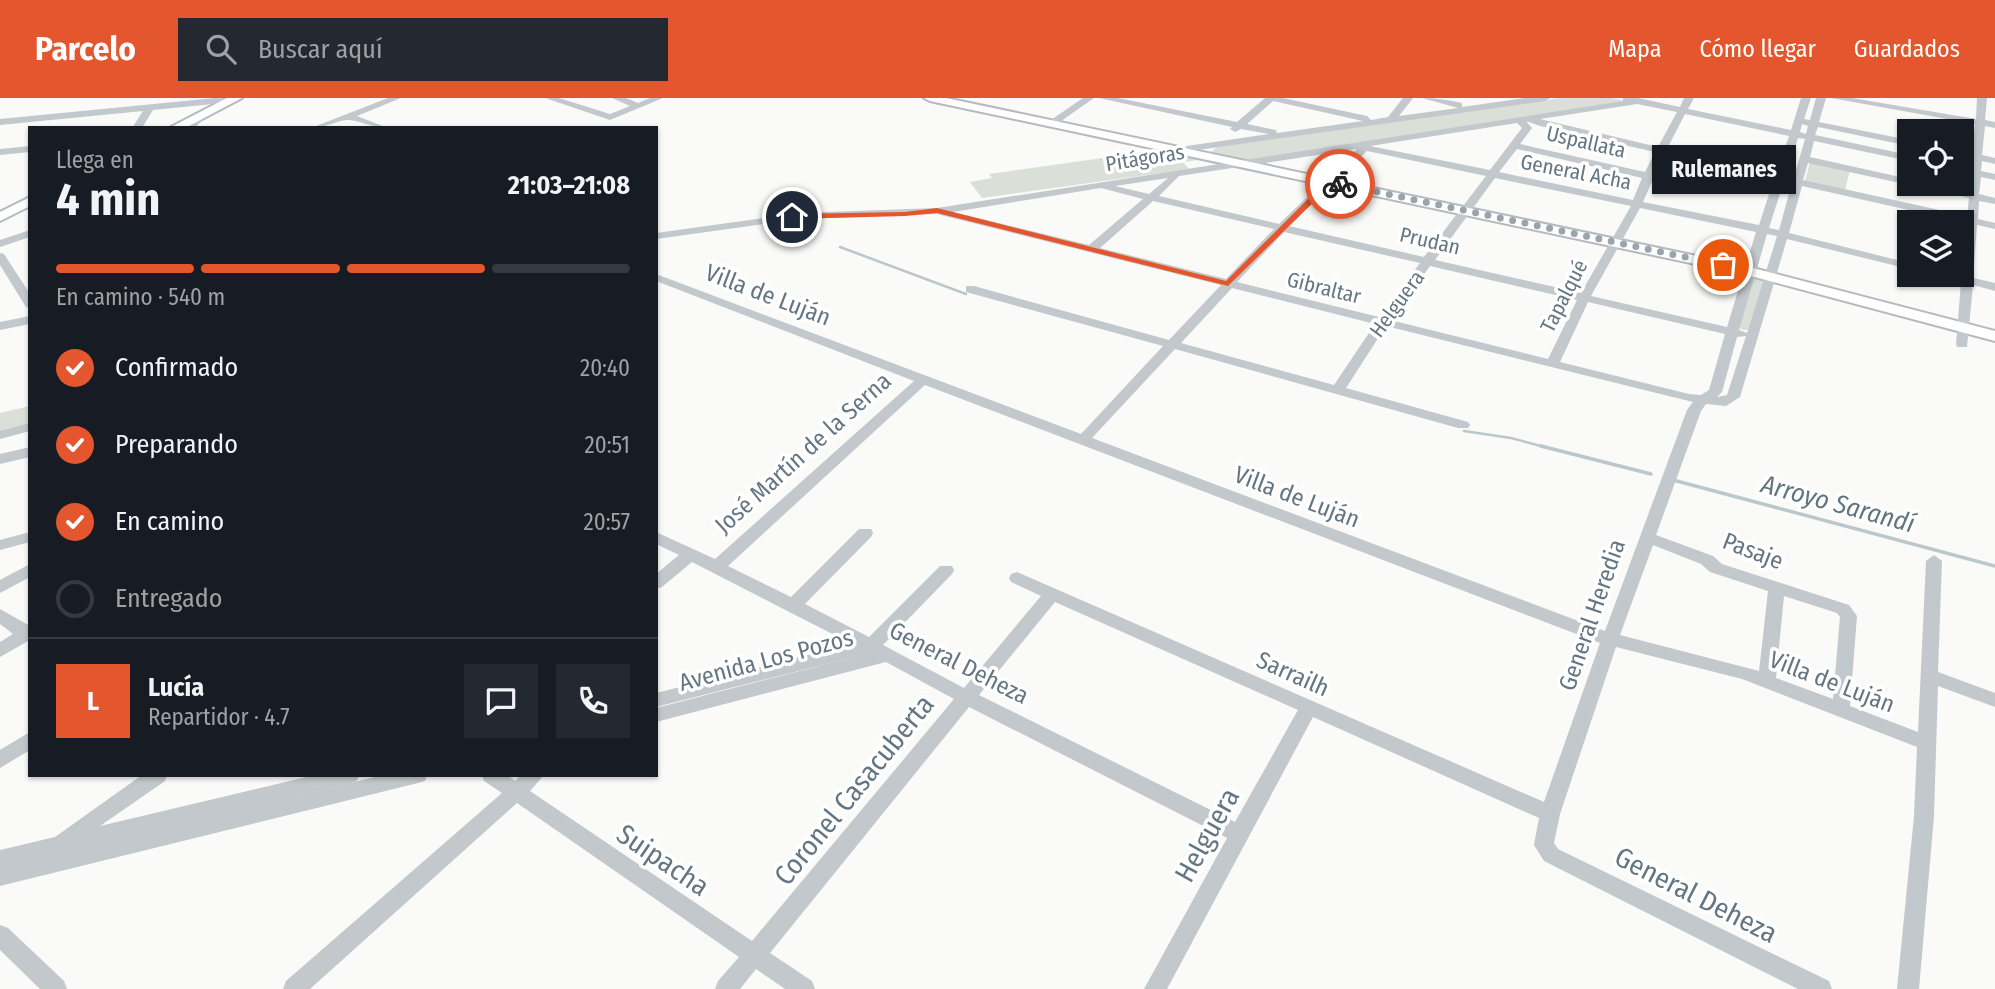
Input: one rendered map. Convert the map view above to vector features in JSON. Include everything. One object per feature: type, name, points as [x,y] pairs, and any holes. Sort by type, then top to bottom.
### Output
[{"type":"main road","points":[[178,126],[235,99]]},
{"type":"main road","points":[[936,99],[1749,271],[1995,336]]},
{"type":"main road","points":[[0,214],[25,203]]},
{"type":"street","points":[[321,126],[396,98]]},
{"type":"street","points":[[550,98],[610,117],[658,98]]},
{"type":"street","points":[[617,98],[639,106]]},
{"type":"street","points":[[1051,124],[1089,98]]},
{"type":"street","points":[[1104,98],[1285,135]]},
{"type":"street","points":[[1199,155],[1218,144],[1271,98],[1377,122]]},
{"type":"street","points":[[1392,119],[1408,98]]},
{"type":"street","points":[[1427,98],[1468,108]]},
{"type":"street","points":[[1177,150],[1545,98]]},
{"type":"street","points":[[1623,98],[1897,155]]},
{"type":"street","name":"Tapalqué","points":[[1552,364],[1585,296],[1637,204],[1648,176],[1689,98]]},
{"type":"street","name":"General Heredia","points":[[1546,851],[1544,845],[1550,814],[1646,537],[1694,410],[1701,401],[1715,392],[1749,271],[1765,230],[1806,98]]},
{"type":"street","points":[[1701,401],[1730,400],[1771,277],[1821,98]]},
{"type":"street","points":[[1836,98],[1995,125]]},
{"type":"street","points":[[1982,98],[1982,142],[1974,173],[1995,177]]},
{"type":"street","points":[[0,122],[235,99]]},
{"type":"street","name":"Pitágoras","points":[[658,236],[792,217],[937,211],[1174,173],[1361,147],[1638,101]]},
{"type":"street","points":[[138,126],[150,107]]},
{"type":"street","points":[[191,126],[202,114]]},
{"type":"street","points":[[348,116],[377,126]]},
{"type":"street","points":[[1532,118],[1543,124],[1923,210]]},
{"type":"street","name":"Helguera","points":[[1338,390],[1382,322],[1527,128],[1519,120]]},
{"type":"street","points":[[1800,121],[1897,141]]},
{"type":"street","name":"Uspallata","points":[[1514,145],[1648,176]]},
{"type":"street","points":[[1083,440],[1282,227],[1361,147]]},
{"type":"street","name":"General Acha","points":[[1361,147],[1765,230],[1897,263]]},
{"type":"street","points":[[0,152],[28,149]]},
{"type":"street","points":[[1976,157],[1995,161]]},
{"type":"street","points":[[1804,159],[1897,179]]},
{"type":"street","points":[[1091,250],[1174,178],[1174,173]]},
{"type":"street","name":"Prudan","points":[[1099,185],[1585,296],[1751,337]]},
{"type":"street","points":[[1972,210],[1973,196],[1995,201]]},
{"type":"street","name":"Gibraltar","points":[[937,211],[1701,401]]},
{"type":"street","points":[[1974,221],[1995,226]]},
{"type":"street","points":[[0,244],[28,234]]},
{"type":"street","points":[[0,256],[28,301]]},
{"type":"street","name":"Villa de Luján","points":[[658,278],[1612,640],[1767,680],[1927,743]]},
{"type":"street","points":[[1974,282],[1995,287]]},
{"type":"street","points":[[1962,344],[1966,287]]},
{"type":"street","points":[[970,289],[1463,425]]},
{"type":"street","points":[[0,326],[28,320]]},
{"type":"street","name":"José Martín de la Serna","points":[[718,566],[924,379]]},
{"type":"street","points":[[0,435],[28,428]]},
{"type":"street","points":[[0,459],[28,452]]},
{"type":"street","points":[[793,605],[865,533]]},
{"type":"street","name":"Pasaje","points":[[1646,537],[1707,560],[1716,568],[1843,609],[1849,616],[1841,708]]},
{"type":"street","points":[[0,545],[28,538]]},
{"type":"street","name":"General Deheza","points":[[658,538],[718,566],[966,697],[1240,834]]},
{"type":"street","points":[[658,581],[691,554]]},
{"type":"street","points":[[1908,989],[1924,816],[1934,561]]},
{"type":"street","points":[[871,646],[946,570]]},
{"type":"street","points":[[0,587],[28,571]]},
{"type":"street","name":"Sarrailh","points":[[1017,578],[1550,814]]},
{"type":"street","points":[[1767,680],[1777,587]]},
{"type":"street","name":"Coronel Casacuberta","points":[[726,989],[1052,594]]},
{"type":"street","points":[[0,615],[28,633],[0,650]]},
{"type":"street","name":"Avenida Los Pozos","points":[[658,699],[871,646]]},
{"type":"street","name":"Avenida Los Pozos","points":[[658,714],[888,655]]},
{"type":"street","points":[[1930,676],[1995,700]]},
{"type":"street","name":"Helguera","points":[[1155,989],[1309,708]]},
{"type":"street","points":[[0,760],[28,741]]},
{"type":"street","points":[[57,846],[155,777]]},
{"type":"street","points":[[0,859],[342,777]]},
{"type":"street","points":[[0,877],[410,777]]},
{"type":"street","name":"Suipacha","points":[[494,777],[804,989]]},
{"type":"street","points":[[294,989],[533,777]]},
{"type":"street","name":"General Deheza","points":[[1546,851],[1821,989]]},
{"type":"street","points":[[0,889],[22,872]]},
{"type":"street","points":[[0,935],[56,989]]},
{"type":"shaded area","points":[[1560,98],[1612,98],[1626,101],[1244,161],[1210,153],[1217,147]]},
{"type":"shaded area","points":[[1159,150],[1205,159],[1183,162],[1189,169],[982,198],[970,182],[992,178],[989,174]]},
{"type":"shaded area","points":[[1810,162],[1850,170],[1845,190],[1805,181]]},
{"type":"shaded area","points":[[1754,278],[1763,281],[1748,330],[1743,330],[1739,328]]},
{"type":"shaded area","points":[[28,406],[28,425],[0,432],[0,413]]},
{"type":"waterway","name":"Arroyo Sarandí","points":[[840,247],[966,294]]},
{"type":"waterway","name":"Arroyo Sarandí","points":[[1464,431],[1511,438],[1548,448]]},
{"type":"waterway","name":"Arroyo Sarandí","points":[[1541,446],[1651,474]]},
{"type":"waterway","name":"Arroyo Sarandí","points":[[1673,480],[1995,566]]},
{"type":"way so far","points":[[1340,184],[1723,265]]},
{"type":"place","name":"Rulemanes","points":[[1723,265]]},
{"type":"route","points":[[792,217],[937,211],[1228,284],[1329,182],[1340,184]]}]
